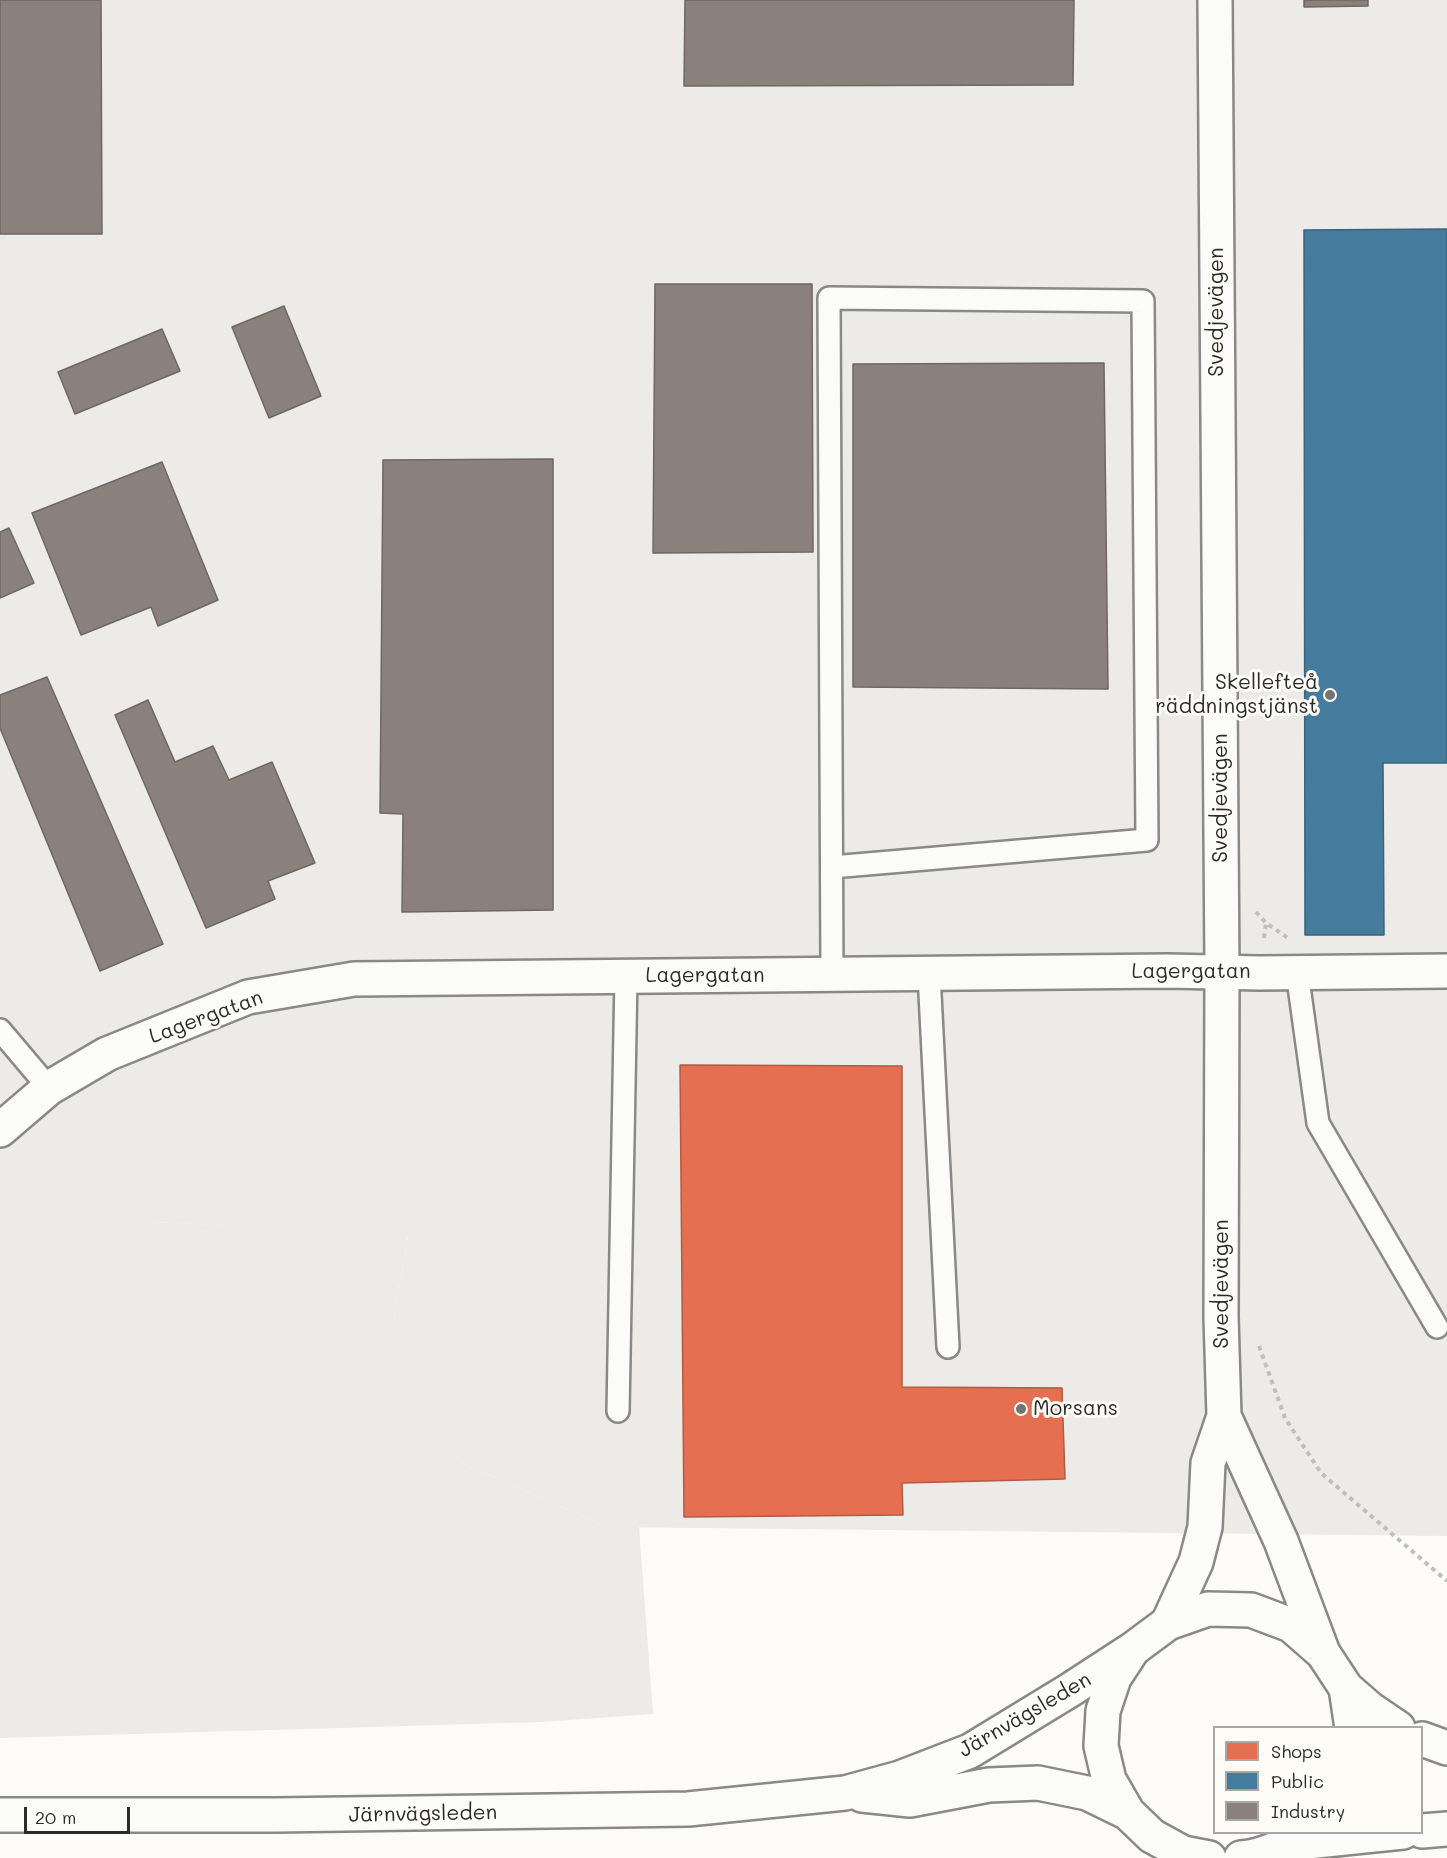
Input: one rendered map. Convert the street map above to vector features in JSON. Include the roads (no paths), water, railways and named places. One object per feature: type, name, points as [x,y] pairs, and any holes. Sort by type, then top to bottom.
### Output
[{"type":"street","name":"Svedjevägen","points":[[1168,1623],[1196,1562],[1205,1527],[1209,1463],[1224,1416],[1221,1317],[1222,971],[1215,0]]},
{"type":"street","name":"Lagergatan","points":[[0,1131],[49,1088],[107,1054],[248,997],[354,979],[1447,971]]},
{"type":"street","name":"Svedjevägen","points":[[1224,1416],[1281,1541],[1323,1653]]},
{"type":"street","points":[[1168,1623],[1208,1609],[1251,1610],[1290,1625],[1323,1653],[1346,1688],[1370,1709],[1395,1726]]},
{"type":"street","name":"Järnvägsleden","points":[[0,1815],[288,1815],[688,1809],[845,1793],[900,1778],[970,1751],[1070,1690],[1168,1623]]},
{"type":"street","points":[[1133,1649],[1114,1678],[1103,1711],[1101,1746],[1109,1780],[1128,1813],[1156,1847],[1209,1858]]},
{"type":"street","points":[[1346,1688],[1352,1726]]},
{"type":"street","points":[[1423,1739],[1447,1748]]},
{"type":"street","name":"Järnvägsleden","points":[[845,1793],[910,1800],[989,1785],[1038,1783],[1087,1793],[1128,1813]]},
{"type":"street","points":[[1423,1831],[1447,1829]]},
{"type":"street","points":[[1250,1858],[1295,1838],[1381,1834]]},
{"type":"lane","points":[[832,867],[1147,840],[1143,301],[829,298],[832,975]]},
{"type":"lane","points":[[1297,972],[1318,1123],[1437,1327]]},
{"type":"lane","points":[[929,974],[948,1347]]},
{"type":"lane","points":[[618,1411],[626,976]]},
{"type":"lane","points":[[0,1030],[49,1088]]},
{"type":"place","name":"Skellefteå räddningstjänst","points":[[1330,695]]},
{"type":"place","name":"Morsans","points":[[1021,1409]]}]
